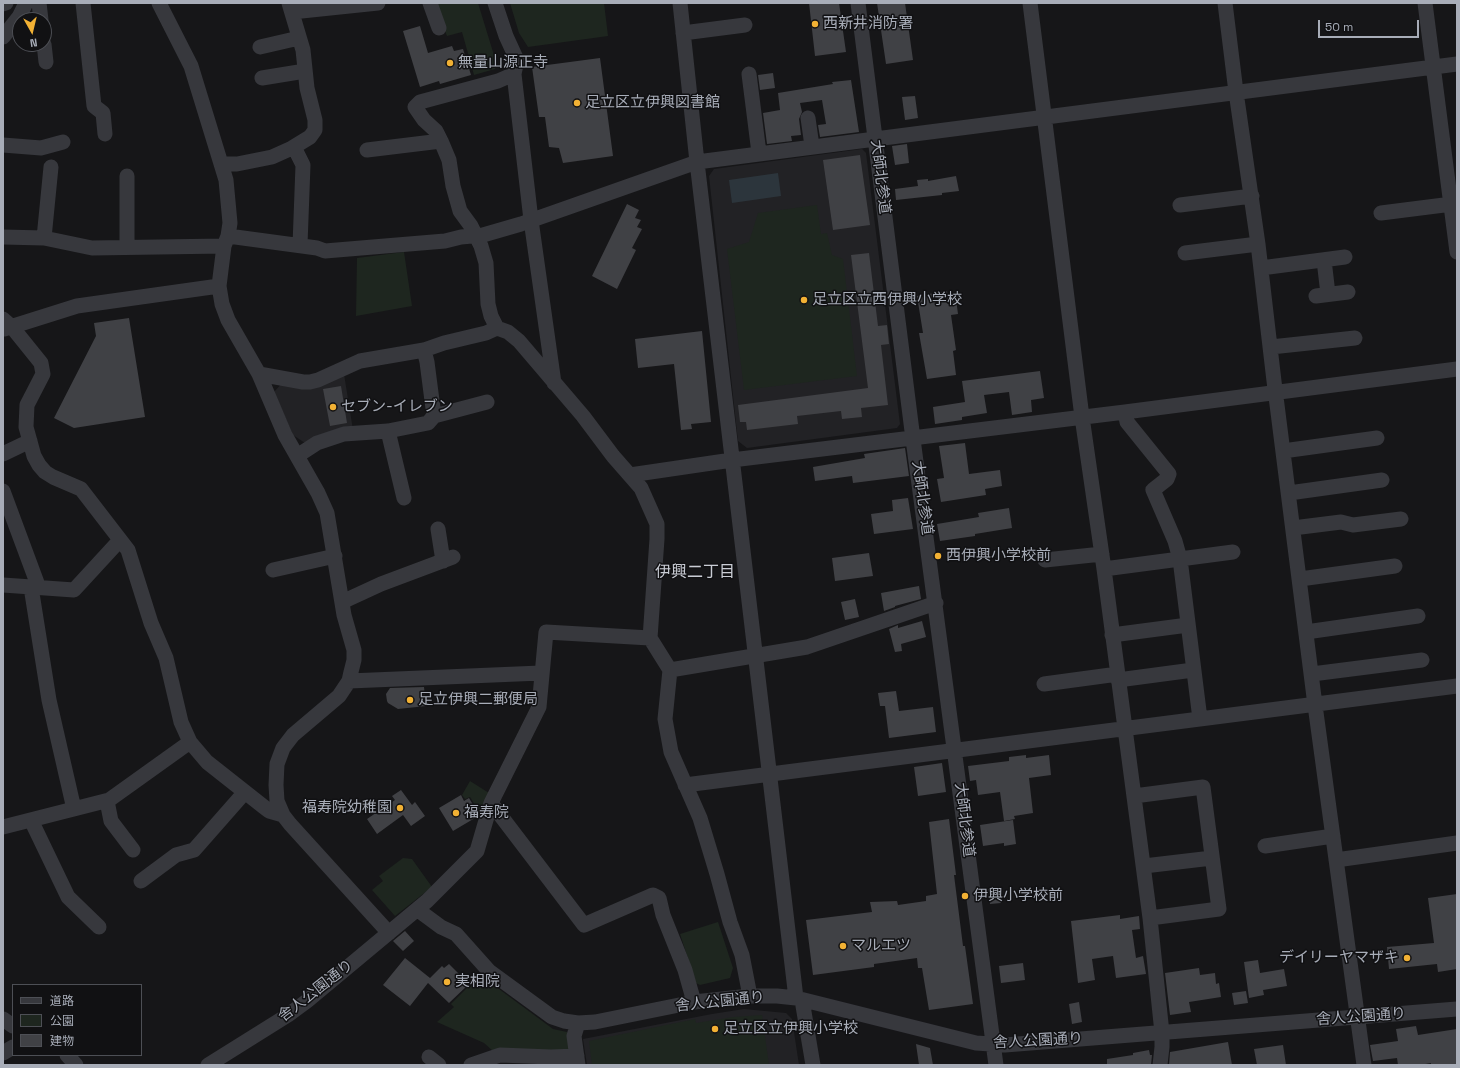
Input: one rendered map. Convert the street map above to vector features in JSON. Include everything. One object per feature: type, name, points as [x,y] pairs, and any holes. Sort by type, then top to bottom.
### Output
[{"type":"street","points":[[3,37],[19,17],[26,3]]},
{"type":"street","points":[[83,3],[94,106],[103,113],[105,134]]},
{"type":"street","points":[[159,3],[191,66],[226,180],[230,223],[219,286],[222,304],[228,320],[259,374],[285,435],[327,513],[344,615],[354,650],[354,660],[349,681],[339,696],[293,735],[283,748],[277,764],[277,801],[283,815],[389,933]]},
{"type":"street","points":[[221,164],[259,160],[272,157],[292,148],[310,137],[315,130],[315,120],[307,88],[303,50],[290,7],[378,3]]},
{"type":"street","points":[[430,3],[439,28]]},
{"type":"street","points":[[495,3],[506,36],[517,60],[514,74],[531,220],[554,384]]},
{"type":"street","points":[[680,3],[697,162],[770,773],[799,999],[813,1065]]},
{"type":"street","name":"大師北参道","points":[[858,3],[913,439],[936,603],[996,1065]]},
{"type":"street","points":[[1030,3],[1082,417],[1144,866],[1162,1033],[1160,1065]]},
{"type":"street","points":[[1225,3],[1236,92],[1252,196],[1315,705],[1364,1065]]},
{"type":"street","points":[[1425,3],[1434,67],[1450,144],[1452,204],[1457,252]]},
{"type":"street","points":[[683,33],[745,25]]},
{"type":"street","points":[[260,47],[300,38]]},
{"type":"street","points":[[45,52],[46,62]]},
{"type":"street","points":[[3,238],[44,238],[92,248],[226,241],[300,245],[325,251],[445,241],[461,237],[483,235],[531,220],[697,162],[1457,64]]},
{"type":"street","points":[[262,78],[305,70]]},
{"type":"street","points":[[514,74],[498,81],[420,102],[415,107],[424,120],[436,131],[441,141],[449,160],[453,186],[460,211],[471,226],[481,246],[486,263],[488,304],[491,316],[498,328],[508,332],[519,341],[554,384],[583,416],[613,456],[633,474],[657,524],[650,638],[670,670],[665,719],[671,752],[700,818],[718,874],[730,922],[742,955],[750,996]]},
{"type":"street","points":[[749,74],[759,153]]},
{"type":"street","points":[[808,118],[812,146]]},
{"type":"street","points":[[367,150],[441,141]]},
{"type":"street","points":[[3,145],[41,148],[63,142]]},
{"type":"street","points":[[297,153],[302,166],[300,245]]},
{"type":"street","points":[[44,238],[51,167]]},
{"type":"street","points":[[127,247],[128,176]]},
{"type":"street","points":[[1180,206],[1252,196]]},
{"type":"street","points":[[1381,213],[1452,204]]},
{"type":"street","points":[[1185,253],[1258,244]]},
{"type":"street","points":[[1261,268],[1345,257]]},
{"type":"street","points":[[1324,260],[1322,295],[1348,292]]},
{"type":"street","points":[[219,286],[77,306],[6,325],[41,363],[43,374],[27,405],[26,427],[34,456],[45,472],[81,489],[128,550],[151,623],[166,658],[180,722],[190,742],[206,762],[269,811],[283,815]]},
{"type":"street","points":[[259,374],[302,382],[310,382],[318,380],[360,361],[424,350],[444,343],[486,333],[498,328]]},
{"type":"street","points":[[1271,347],[1355,338]]},
{"type":"street","points":[[424,350],[434,416]]},
{"type":"street","points":[[633,474],[732,460],[913,439],[1457,369]]},
{"type":"street","points":[[297,456],[317,443],[344,434],[388,431],[428,423],[434,416],[487,402]]},
{"type":"street","points":[[1125,412],[1127,422],[1169,474],[1167,479],[1153,490],[1175,542],[1180,559],[1200,719]]},
{"type":"street","points":[[388,431],[404,498]]},
{"type":"street","points":[[1283,451],[1377,438]]},
{"type":"street","points":[[3,454],[30,441]]},
{"type":"street","points":[[1289,493],[1382,480]]},
{"type":"street","points":[[3,491],[35,588],[49,700],[74,809]]},
{"type":"street","points":[[1293,528],[1341,522],[1353,524],[1401,518]]},
{"type":"street","points":[[342,602],[381,584],[448,559],[438,529]]},
{"type":"street","points":[[3,585],[74,590],[120,540]]},
{"type":"street","points":[[1104,570],[1234,552]]},
{"type":"street","points":[[1045,560],[1102,554]]},
{"type":"street","points":[[273,570],[335,556]]},
{"type":"street","points":[[1300,579],[1395,566]]},
{"type":"street","points":[[670,670],[807,647],[936,603]]},
{"type":"street","points":[[1306,632],[1418,616]]},
{"type":"street","points":[[1112,634],[1188,625]]},
{"type":"street","name":"舎人公園通り","points":[[208,1065],[300,1006],[418,910],[457,873],[477,851],[491,802],[539,708],[541,673],[546,632],[650,638]]},
{"type":"street","points":[[1312,674],[1422,660]]},
{"type":"street","points":[[1044,684],[1193,670]]},
{"type":"street","points":[[349,681],[541,673]]},
{"type":"street","points":[[685,785],[1457,686]]},
{"type":"street","points":[[3,828],[107,801],[190,742]]},
{"type":"street","points":[[1134,796],[1203,788],[1212,858],[1223,908],[1150,918]]},
{"type":"street","points":[[141,881],[176,855],[194,850],[245,792]]},
{"type":"street","points":[[107,801],[111,821],[133,850]]},
{"type":"street","points":[[491,802],[584,925],[653,895],[659,898],[663,916],[685,970],[694,1002]]},
{"type":"street","points":[[31,820],[68,897],[99,927]]},
{"type":"street","points":[[1265,845],[1333,836]]},
{"type":"street","points":[[1336,860],[1457,843]]},
{"type":"street","points":[[1144,866],[1212,858]]},
{"type":"street","name":"舎人公園通り","points":[[418,910],[441,927],[456,934],[489,970],[552,1017],[578,1023],[595,1022],[694,1002],[750,996],[777,996],[799,999],[976,1043],[994,1045],[1024,1044],[1457,1009]]},
{"type":"street","points":[[3,1019],[12,1025]]},
{"type":"street","points":[[470,1065],[500,1055],[552,1057],[578,1061],[574,1036],[578,1023]]},
{"type":"street","points":[[3,1054],[12,1048]]},
{"type":"street","points":[[68,1056],[76,1065]]},
{"type":"shaded area","name":"足立区立西伊興小学校","points":[[862,149],[866,153],[900,424],[897,428],[747,448],[738,441],[709,176],[714,169]]},
{"type":"shaded area","points":[[778,173],[781,196],[732,203],[729,180]]},
{"type":"shaded area","points":[[344,374],[353,430],[308,445],[293,435],[274,392],[283,382]]},
{"type":"shaded area","name":"足立区立伊興小学校","points":[[744,1009],[786,1013],[792,1019],[799,1065],[587,1065],[583,1039]]},
{"type":"green space","points":[[434,3],[478,3],[497,65],[495,69],[474,75],[462,32],[447,36]]},
{"type":"green space","points":[[510,3],[604,3],[608,36],[528,47],[519,33]]},
{"type":"green space","points":[[817,205],[821,234],[827,233],[832,255],[843,259],[857,376],[744,390],[727,249],[749,242],[758,213]]},
{"type":"green space","points":[[404,252],[412,306],[356,316],[357,258]]},
{"type":"green space","points":[[470,781],[489,793],[479,822],[474,813],[478,810],[470,797],[465,799],[462,795]]},
{"type":"green space","points":[[403,858],[412,859],[432,887],[395,916],[372,890],[383,881],[379,876]]},
{"type":"green space","points":[[718,922],[733,968],[730,978],[700,985],[696,983],[680,934]]},
{"type":"green space","points":[[480,975],[553,1029],[567,1032],[569,1049],[556,1051],[494,1052],[484,1043],[437,1022],[454,1007],[451,1004]]},
{"type":"green space","name":"足立区立伊興小学校","points":[[762,1015],[769,1065],[592,1065],[589,1041],[695,1019],[696,1023],[734,1017]]},
{"type":"building","points":[[809,3],[839,3],[846,52],[815,56]]},
{"type":"building","points":[[877,3],[905,3],[913,60],[886,64]]},
{"type":"building","points":[[420,26],[428,53],[452,46],[454,51],[463,49],[471,75],[440,84],[439,81],[420,87],[403,31]]},
{"type":"building","points":[[600,58],[613,156],[563,163],[559,148],[549,147],[545,117],[539,117],[532,67]]},
{"type":"building","points":[[773,73],[775,88],[760,90],[758,75]]},
{"type":"building","points":[[851,80],[859,132],[820,137],[818,125],[826,124],[822,100],[800,103],[802,112],[799,119],[801,135],[791,136],[792,141],[767,144],[763,113],[780,110],[778,93],[833,84],[832,82]]},
{"type":"building","points":[[915,96],[918,118],[905,120],[902,97]]},
{"type":"building","points":[[907,144],[909,163],[895,165],[892,146]]},
{"type":"building","points":[[860,155],[870,225],[833,230],[823,160]]},
{"type":"building","points":[[956,176],[959,191],[942,193],[942,195],[896,200],[895,189],[918,186],[917,180],[928,179],[928,181]]},
{"type":"building","points":[[627,204],[639,210],[635,218],[641,220],[637,227],[642,229],[632,248],[636,250],[617,289],[592,276]]},
{"type":"building","points":[[869,253],[878,326],[887,325],[889,344],[881,345],[888,405],[861,408],[862,417],[842,419],[841,411],[797,416],[798,424],[747,430],[746,422],[740,422],[738,405],[868,388],[851,255]]},
{"type":"building","points":[[947,291],[948,300],[956,299],[958,314],[951,315],[956,350],[953,351],[956,375],[927,379],[919,333],[923,333],[917,296]]},
{"type":"building","points":[[129,318],[145,417],[74,428],[54,418],[96,336],[94,323]]},
{"type":"building","points":[[702,331],[711,422],[691,424],[692,429],[681,430],[674,364],[638,368],[635,339]]},
{"type":"building","points":[[1040,371],[1044,398],[1031,400],[1032,412],[1012,415],[1009,392],[984,395],[987,413],[962,417],[962,420],[935,424],[933,407],[965,402],[962,381]]},
{"type":"building","points":[[341,386],[347,423],[330,426],[323,389]]},
{"type":"building","points":[[965,443],[969,474],[1000,470],[1002,486],[985,489],[986,495],[941,502],[937,479],[944,478],[939,446]]},
{"type":"building","points":[[905,448],[909,476],[853,483],[852,476],[815,481],[813,467],[865,458],[864,454]]},
{"type":"building","points":[[908,498],[913,529],[874,534],[871,514],[893,511],[892,500]]},
{"type":"building","points":[[1009,508],[1012,528],[975,534],[975,536],[940,541],[937,524],[979,517],[978,513]]},
{"type":"building","points":[[869,553],[873,576],[835,581],[832,558]]},
{"type":"building","points":[[919,586],[921,599],[895,606],[884,611],[881,593]]},
{"type":"building","points":[[855,599],[859,617],[845,620],[841,602]]},
{"type":"building","points":[[922,621],[926,637],[901,644],[902,651],[895,652],[889,629],[898,625],[898,628]]},
{"type":"building","points":[[424,687],[426,706],[398,709],[387,701],[386,694],[390,688]]},
{"type":"building","points":[[896,691],[899,711],[933,707],[936,732],[889,738],[885,706],[880,706],[878,693]]},
{"type":"building","points":[[1026,755],[1026,758],[1049,755],[1051,775],[1029,778],[1033,813],[1014,816],[1015,819],[1004,821],[1000,792],[978,795],[976,780],[970,781],[968,766],[1009,761],[1009,757]]},
{"type":"building","points":[[942,763],[946,792],[918,796],[914,767]]},
{"type":"building","points":[[401,790],[412,805],[415,802],[425,816],[411,826],[403,815],[377,834],[367,819],[395,800],[392,796]]},
{"type":"building","points":[[461,795],[464,801],[469,798],[476,810],[472,813],[475,818],[453,831],[439,808]]},
{"type":"building","points":[[949,819],[963,946],[965,946],[973,1004],[929,1010],[922,968],[918,968],[917,958],[874,964],[874,967],[813,975],[806,920],[872,912],[870,902],[897,901],[898,905],[926,901],[926,896],[937,894],[929,822]]},
{"type":"building","points":[[1013,820],[1016,844],[1004,846],[1004,843],[983,846],[980,825]]},
{"type":"building","points":[[999,888],[1001,903],[990,904],[988,889]]},
{"type":"building","points":[[1457,894],[1457,969],[1438,972],[1437,964],[1389,969],[1387,947],[1434,943],[1428,898]]},
{"type":"building","points":[[1120,915],[1120,919],[1139,916],[1140,929],[1132,930],[1136,958],[1143,956],[1146,974],[1116,978],[1113,956],[1092,959],[1095,980],[1078,983],[1071,921]]},
{"type":"building","points":[[405,931],[414,941],[403,951],[393,941]]},
{"type":"building","points":[[405,958],[430,978],[442,966],[444,968],[449,964],[469,984],[449,1003],[428,983],[410,1006],[383,985]]},
{"type":"building","points":[[1258,960],[1260,973],[1284,969],[1287,986],[1263,990],[1264,995],[1249,998],[1244,962]]},
{"type":"building","points":[[1023,963],[1025,980],[1001,983],[999,966]]},
{"type":"building","points":[[1199,968],[1200,975],[1215,973],[1216,984],[1219,983],[1221,997],[1189,1002],[1191,1012],[1170,1015],[1165,973]]},
{"type":"building","points":[[1246,991],[1248,1003],[1234,1005],[1232,993]]},
{"type":"building","points":[[1079,1002],[1082,1022],[1072,1024],[1069,1004]]},
{"type":"building","points":[[1416,1026],[1418,1035],[1457,1029],[1457,1065],[1431,1065],[1431,1063],[1420,1065],[1398,1065],[1397,1058],[1373,1061],[1370,1045],[1398,1041],[1396,1029]]},
{"type":"building","points":[[1228,1042],[1232,1065],[1169,1065],[1170,1052]]},
{"type":"building","points":[[916,1044],[930,1048],[933,1065],[919,1065]]},
{"type":"building","points":[[1283,1045],[1286,1065],[1257,1065],[1254,1049]]},
{"type":"building","points":[[1149,1050],[1150,1055],[1152,1055],[1151,1065],[1107,1065],[1107,1059],[1133,1055],[1133,1053]]},
{"type":"place","name":"西新井消防署","points":[[815,24]]},
{"type":"place","name":"無量山源正寺","points":[[450,63]]},
{"type":"place","name":"足立区立伊興図書館","points":[[577,103]]},
{"type":"place","name":"足立区立西伊興小学校","points":[[804,300]]},
{"type":"place","name":"セブン-イレブン","points":[[333,407]]},
{"type":"place","name":"西伊興小学校前","points":[[938,556]]},
{"type":"place","name":"足立伊興二郵便局","points":[[410,700]]},
{"type":"place","name":"福寿院幼稚園","points":[[400,808]]},
{"type":"place","name":"福寿院","points":[[456,813]]},
{"type":"place","name":"伊興小学校前","points":[[965,896]]},
{"type":"place","name":"マルエツ","points":[[843,946]]},
{"type":"place","name":"デイリーヤマザキ","points":[[1407,958]]},
{"type":"place","name":"実相院","points":[[447,982]]},
{"type":"place","name":"足立区立伊興小学校","points":[[715,1029]]},
{"type":"district","name":"伊興二丁目","points":[[695,573]]}]
